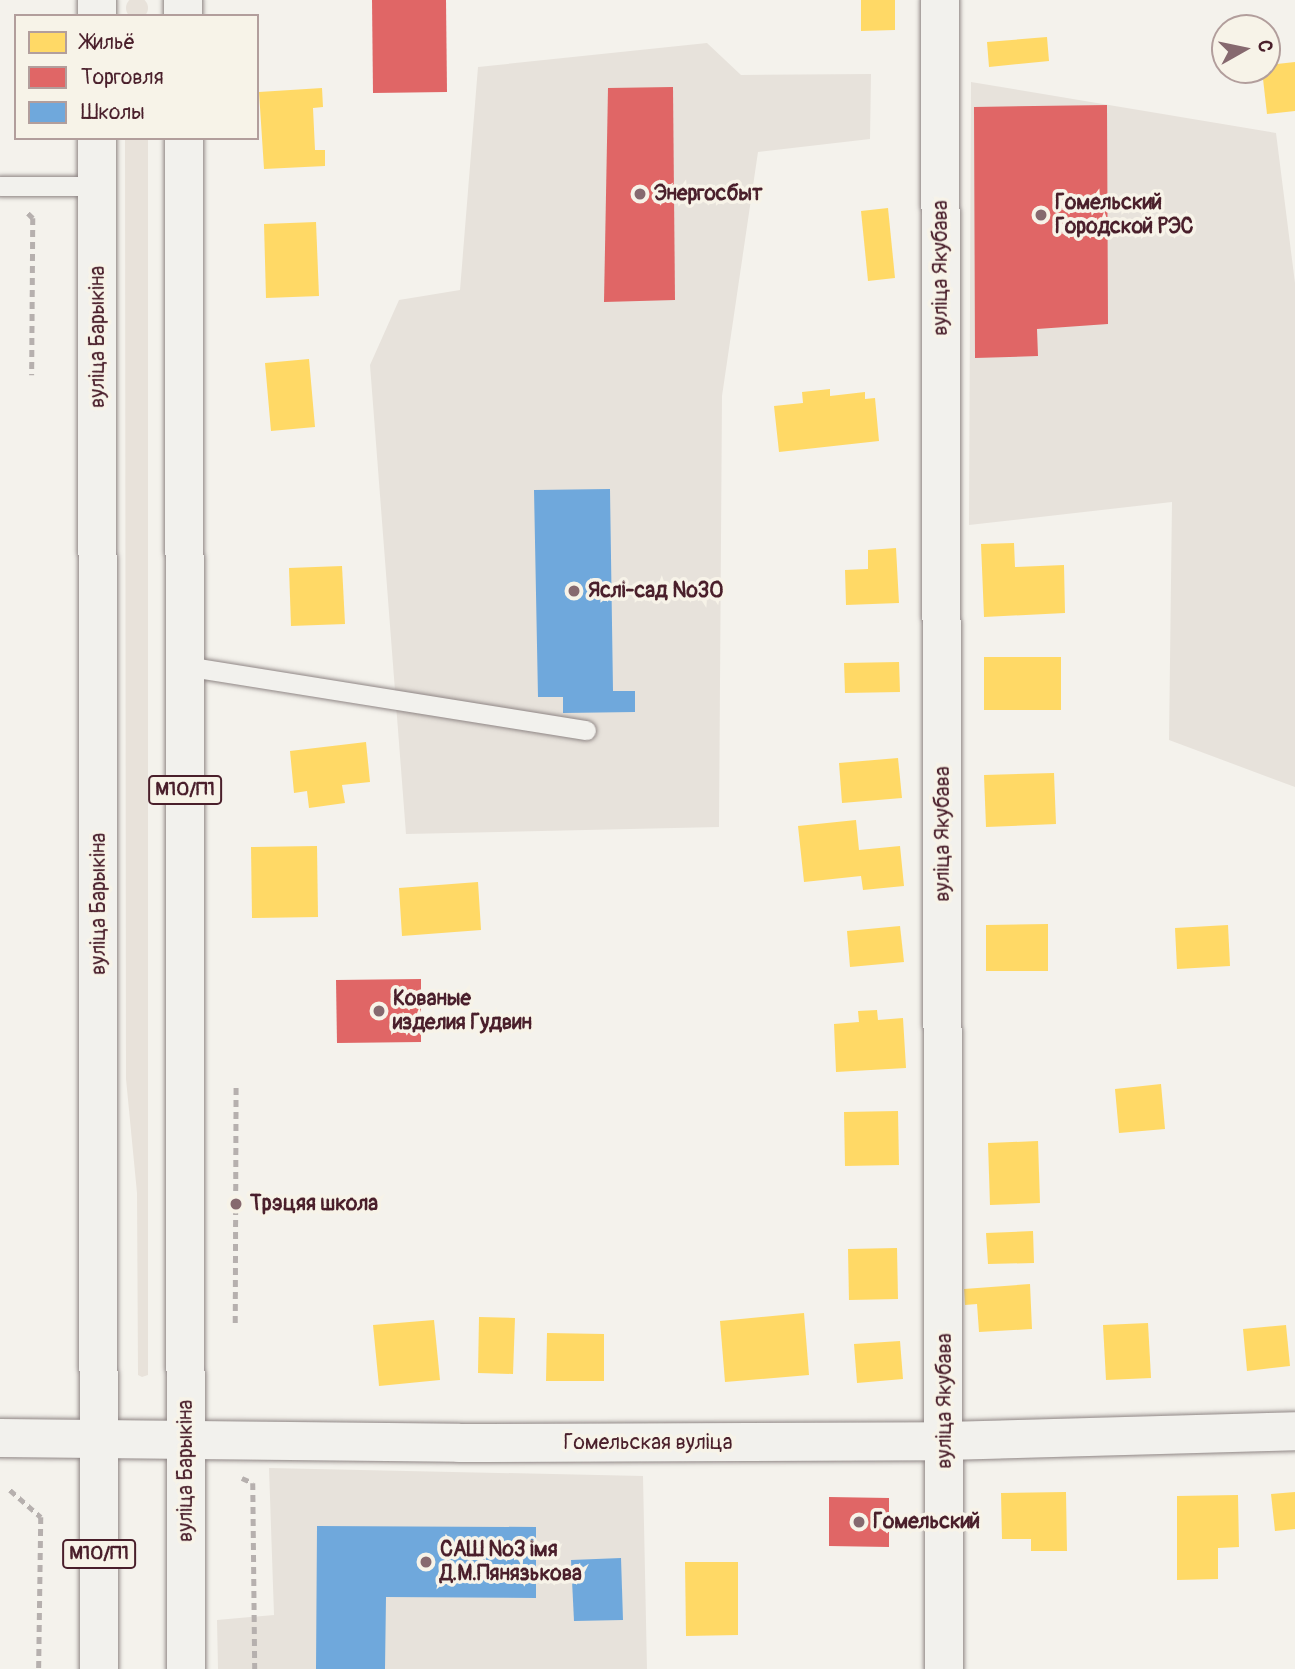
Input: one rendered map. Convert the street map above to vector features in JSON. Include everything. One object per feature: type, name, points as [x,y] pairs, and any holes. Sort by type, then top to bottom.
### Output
[{"type":"main road","name":"вуліца Якубава","points":[[940,0],[944,1669]]},
{"type":"main road","name":"вуліца Барыкіна","points":[[97,140],[99,1669]]},
{"type":"main road","name":"вуліца Барыкіна","points":[[184,140],[186,1669]]},
{"type":"main road","name":"Гомельская вуліца","points":[[0,1438],[186,1441],[945,1441],[1295,1431]]},
{"type":"lane","points":[[0,186],[97,186]]},
{"type":"lane","points":[[185,666],[586,730]]},
{"type":"path","points":[[24,209],[33,218],[32,375]]},
{"type":"path","points":[[235,1323],[236,1084]]},
{"type":"path","points":[[253,1483],[255,1669]]},
{"type":"path","points":[[10,1490],[41,1517],[39,1669]]},
{"type":"shaded area","points":[[131,-1],[143,-1],[147,4],[146,14],[127,12],[127,4]]},
{"type":"shaded area","points":[[707,43],[741,75],[871,74],[870,139],[758,152],[722,396],[719,827],[406,834],[370,365],[399,300],[460,290],[478,67]]},
{"type":"shaded area","points":[[971,82],[1276,133],[1295,283],[1295,787],[1169,740],[1172,502],[969,525]]},
{"type":"shaded area","points":[[125,140],[148,140],[148,1375],[142,1377],[138,1375],[137,1193],[126,1079]]},
{"type":"shaded area","points":[[269,1468],[643,1476],[647,1669],[218,1669],[217,1620],[274,1615]]},
{"type":"building: Жильё","points":[[861,0],[895,0],[895,30],[861,31]]},
{"type":"building: Жильё","points":[[1047,37],[1049,61],[989,67],[987,42]]},
{"type":"building: Жильё","points":[[1295,62],[1295,111],[1267,114],[1264,84],[1281,84],[1281,64]]},
{"type":"building: Жильё","points":[[322,88],[323,107],[313,108],[315,150],[325,150],[325,166],[264,169],[259,92]]},
{"type":"building: Жильё","points":[[888,208],[895,278],[868,281],[861,211]]},
{"type":"building: Жильё","points":[[316,222],[319,296],[266,298],[264,224]]},
{"type":"building: Жильё","points":[[309,359],[315,427],[271,431],[265,363]]},
{"type":"building: Жильё","points":[[830,389],[830,396],[865,392],[865,399],[875,398],[879,441],[779,452],[774,406],[803,403],[802,392]]},
{"type":"building: Жильё","points":[[1014,543],[1015,567],[1064,565],[1065,613],[984,617],[981,544]]},
{"type":"building: Жильё","points":[[896,548],[899,603],[846,605],[845,570],[868,569],[868,550]]},
{"type":"building: Жильё","points":[[342,566],[345,624],[291,626],[289,568]]},
{"type":"building: Жильё","points":[[984,657],[1061,657],[1061,710],[984,710]]},
{"type":"building: Жильё","points":[[899,662],[900,692],[845,693],[844,663]]},
{"type":"building: Жильё","points":[[366,742],[370,782],[342,785],[345,803],[309,808],[307,791],[294,793],[290,751]]},
{"type":"building: Жильё","points":[[898,758],[902,798],[842,803],[839,763]]},
{"type":"building: Жильё","points":[[1054,773],[1056,824],[986,827],[984,775]]},
{"type":"building: Жильё","points":[[856,820],[859,850],[900,846],[904,886],[863,890],[861,876],[804,882],[798,826]]},
{"type":"building: Жильё","points":[[317,846],[318,917],[252,918],[251,847]]},
{"type":"building: Жильё","points":[[478,882],[481,930],[402,936],[399,888]]},
{"type":"building: Жильё","points":[[1048,924],[1048,971],[986,971],[986,925]]},
{"type":"building: Жильё","points":[[1228,925],[1230,966],[1177,969],[1175,928]]},
{"type":"building: Жильё","points":[[900,926],[904,962],[850,967],[847,931]]},
{"type":"building: Жильё","points":[[877,1010],[878,1020],[903,1018],[906,1068],[836,1072],[834,1024],[859,1022],[858,1011]]},
{"type":"building: Жильё","points":[[1161,1084],[1165,1129],[1119,1133],[1115,1089]]},
{"type":"building: Жильё","points":[[898,1111],[899,1165],[845,1166],[844,1112]]},
{"type":"building: Жильё","points":[[1038,1141],[1040,1203],[990,1205],[988,1143]]},
{"type":"building: Жильё","points":[[1033,1231],[1034,1263],[988,1264],[986,1233]]},
{"type":"building: Жильё","points":[[897,1248],[898,1299],[849,1300],[848,1249]]},
{"type":"building: Жильё","points":[[1030,1284],[1032,1329],[979,1332],[977,1304],[965,1305],[964,1289]]},
{"type":"building: Жильё","points":[[804,1313],[809,1375],[725,1382],[720,1321]]},
{"type":"building: Жильё","points":[[479,1317],[515,1318],[513,1374],[478,1373]]},
{"type":"building: Жильё","points":[[434,1320],[440,1380],[379,1386],[373,1325]]},
{"type":"building: Жильё","points":[[1148,1323],[1151,1378],[1106,1380],[1103,1325]]},
{"type":"building: Жильё","points":[[1286,1325],[1290,1366],[1247,1371],[1243,1329]]},
{"type":"building: Жильё","points":[[547,1333],[604,1334],[604,1381],[546,1381]]},
{"type":"building: Жильё","points":[[900,1341],[903,1379],[857,1383],[854,1344]]},
{"type":"building: Жильё","points":[[1066,1492],[1067,1551],[1031,1551],[1031,1539],[1002,1539],[1001,1493]]},
{"type":"building: Жильё","points":[[1295,1492],[1295,1529],[1275,1531],[1271,1494]]},
{"type":"building: Жильё","points":[[1238,1495],[1239,1547],[1218,1548],[1218,1579],[1177,1580],[1177,1496]]},
{"type":"building: Жильё","points":[[685,1562],[738,1562],[738,1635],[686,1636]]},
{"type":"building: Торговля","points":[[372,0],[446,0],[447,92],[373,93]]},
{"type":"building: Торговля","name":"Энергосбыт","points":[[673,87],[675,300],[604,302],[608,88]]},
{"type":"building: Торговля","name":"Гомельский Городской РЭС","points":[[1107,105],[1108,324],[1037,329],[1038,356],[975,358],[974,107]]},
{"type":"building: Торговля","name":"Кованые изделия Гудвин","points":[[421,979],[421,1042],[337,1043],[336,980]]},
{"type":"building: Торговля","name":"Гомельский","points":[[829,1497],[889,1498],[889,1547],[829,1546]]},
{"type":"building: Школы","name":"Яслі-сад №30","points":[[610,489],[613,691],[635,691],[635,712],[563,713],[563,697],[538,697],[534,490]]},
{"type":"building: Школы","name":"САШ №3 імя Д.М.Пянязькова","points":[[317,1526],[536,1527],[536,1598],[386,1597],[385,1669],[316,1669]]},
{"type":"building: Школы","points":[[621,1558],[623,1620],[574,1621],[571,1560]]},
{"type":"place","name":"Энергосбыт","points":[[640,194]]},
{"type":"place","name":"Гомельский Городской РЭС","points":[[1041,215]]},
{"type":"place","name":"Яслі-сад №30","points":[[574,591]]},
{"type":"place","name":"Кованые изделия Гудвин","points":[[379,1011]]},
{"type":"place","name":"Трэцяя школа","points":[[236,1204]]},
{"type":"place","name":"Гомельский","points":[[859,1522]]},
{"type":"place","name":"САШ №3 імя Д.М.Пянязькова","points":[[426,1562]]}]
